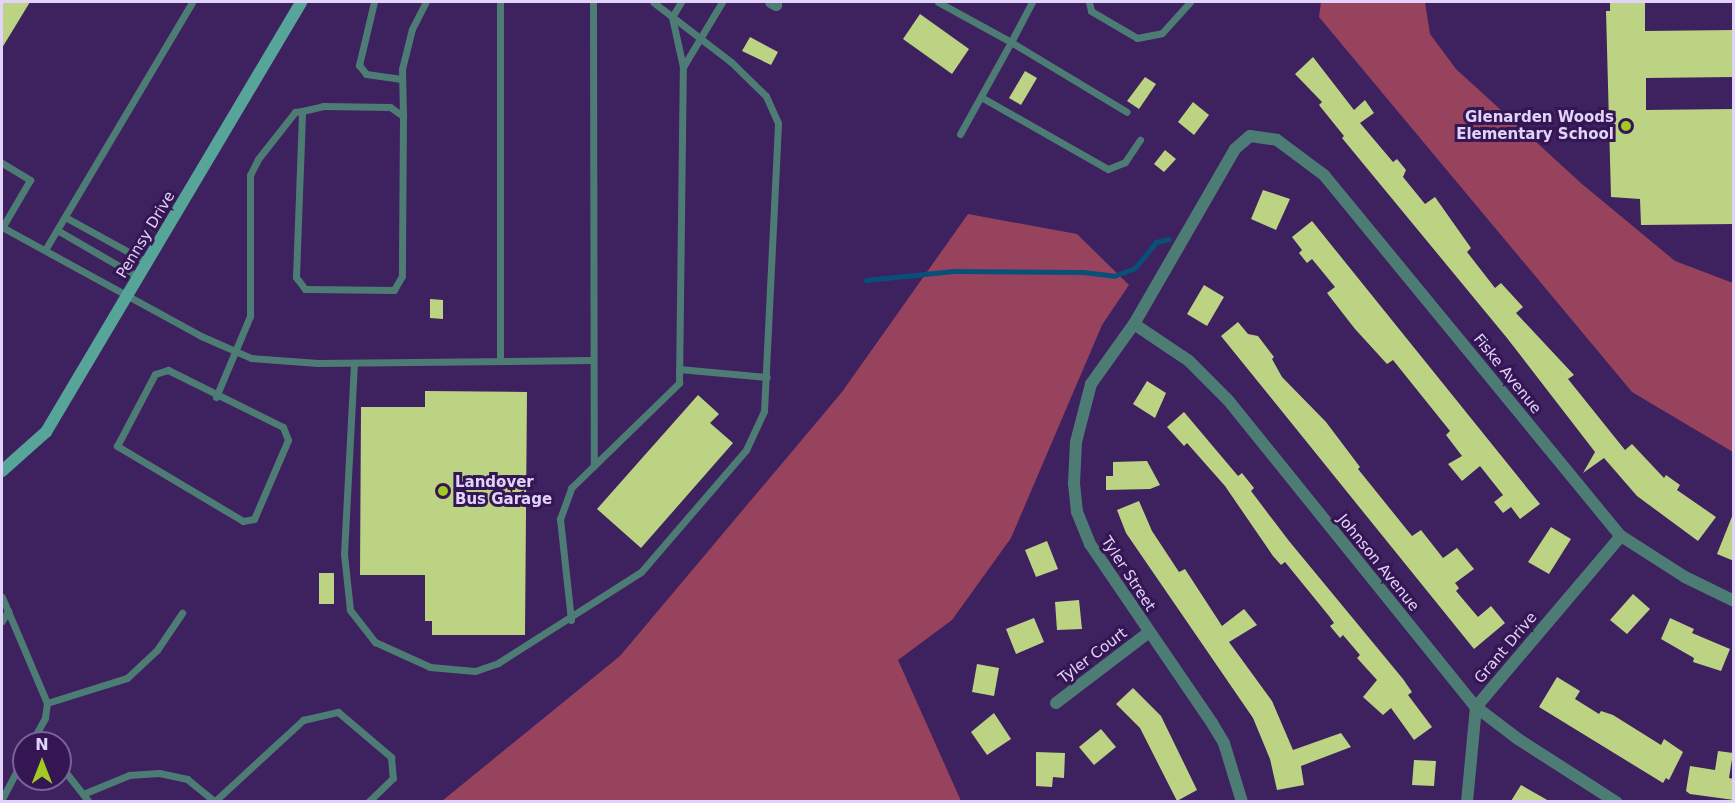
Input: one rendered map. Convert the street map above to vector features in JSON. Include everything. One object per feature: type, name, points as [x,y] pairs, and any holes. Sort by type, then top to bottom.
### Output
[{"type":"main road","name":"Pennsy Drive","points":[[2,471],[46,432],[301,2]]},
{"type":"street","name":"Tyler Street","points":[[1242,801],[1224,743],[1090,544],[1077,512],[1074,483],[1076,442],[1086,396],[1103,364],[1134,324],[1240,142],[1264,135],[1277,140]]},
{"type":"street","name":"Fiske Avenue","points":[[1277,140],[1323,175],[1621,536],[1663,564],[1734,601]]},
{"type":"street","name":"Johnson Avenue","points":[[1134,324],[1189,361],[1228,400],[1476,707],[1518,739],[1616,801]]},
{"type":"street","name":"Grant Drive","points":[[1467,801],[1476,707],[1621,536]]},
{"type":"street","name":"Tyler Court","points":[[1056,703],[1148,633]]},
{"type":"lane","points":[[45,250],[192,2]]},
{"type":"lane","points":[[374,2],[359,65],[366,74],[402,79]]},
{"type":"lane","points":[[302,111],[296,277],[305,289],[394,290],[402,276],[402,79],[412,29],[426,2]]},
{"type":"lane","points":[[500,2],[500,362]]},
{"type":"lane","points":[[593,2],[594,466]]},
{"type":"lane","points":[[354,363],[344,554],[350,610],[359,626],[375,642],[405,659],[454,672],[498,663],[571,620],[641,572],[746,450],[764,411],[778,123],[766,96],[714,50],[653,2]]},
{"type":"lane","points":[[571,620],[560,519],[571,488],[679,383],[683,67],[672,17],[681,2]]},
{"type":"lane","points":[[683,67],[722,2]]},
{"type":"lane","points":[[938,2],[1011,42],[1127,112]]},
{"type":"lane","points":[[960,134],[1032,2]]},
{"type":"lane","points":[[1089,2],[1091,11],[1137,38],[1162,33],[1190,2]]},
{"type":"lane","points":[[981,97],[1108,169],[1125,162],[1140,140]]},
{"type":"lane","points":[[216,397],[236,353],[249,316],[250,175],[258,159],[295,112],[323,106],[390,107],[403,116]]},
{"type":"lane","points":[[2,163],[30,180],[2,228],[236,353],[282,362],[593,360]]},
{"type":"lane","points":[[65,216],[147,262]]},
{"type":"lane","points":[[57,230],[138,277]]},
{"type":"lane","points":[[679,369],[766,377]]},
{"type":"lane","points":[[168,370],[216,397],[283,427],[288,440],[254,519],[243,521],[117,446],[155,374],[168,370]]},
{"type":"lane","points":[[2,597],[47,703],[37,731]]},
{"type":"lane","points":[[2,621],[8,611]]},
{"type":"lane","points":[[47,703],[127,678],[157,651],[182,613]]},
{"type":"lane","points":[[83,794],[129,775],[159,773],[187,779],[215,801],[303,720],[338,712],[390,757],[393,778],[368,801]]},
{"type":"lane","points":[[2,799],[12,780]]},
{"type":"lane","points":[[72,780],[88,801]]},
{"type":"shaded area","points":[[1321,2],[1425,2],[1430,34],[1456,69],[1582,184],[1675,261],[1733,283],[1733,452],[1632,392],[1319,17]]},
{"type":"shaded area","points":[[968,214],[1077,234],[1129,285],[1102,325],[1011,538],[952,620],[898,660],[961,801],[442,801],[620,656],[842,392]]},
{"type":"building","points":[[2,2],[30,2],[2,48]]},
{"type":"building","points":[[1610,2],[1645,2],[1645,31],[1734,30],[1734,77],[1646,78],[1646,110],[1734,109],[1734,224],[1641,225],[1640,199],[1611,197],[1606,11],[1610,11]]},
{"type":"building","points":[[920,14],[969,49],[952,74],[903,39]]},
{"type":"building","points":[[750,37],[778,52],[771,65],[742,51]]},
{"type":"building","points":[[1313,57],[1354,110],[1365,100],[1374,113],[1360,123],[1393,162],[1397,159],[1406,170],[1403,177],[1425,204],[1435,197],[1471,248],[1467,252],[1495,288],[1501,283],[1523,307],[1516,313],[1574,375],[1568,379],[1625,450],[1632,444],[1664,478],[1666,475],[1680,485],[1677,490],[1716,517],[1698,541],[1637,496],[1604,458],[1583,473],[1595,452],[1507,338],[1342,138],[1344,136],[1319,105],[1322,102],[1295,74]]},
{"type":"building","points":[[1025,71],[1037,78],[1021,105],[1009,98]]},
{"type":"building","points":[[1145,77],[1156,84],[1139,109],[1127,101]]},
{"type":"building","points":[[1193,102],[1209,115],[1194,135],[1178,122]]},
{"type":"building","points":[[1165,150],[1176,159],[1164,172],[1154,164]]},
{"type":"building","points":[[1263,190],[1290,199],[1276,230],[1251,219]]},
{"type":"building","points":[[1312,221],[1540,504],[1520,519],[1511,507],[1503,513],[1494,502],[1503,495],[1480,466],[1462,481],[1448,464],[1462,456],[1446,435],[1450,431],[1393,360],[1387,364],[1355,329],[1327,293],[1335,287],[1312,259],[1307,263],[1299,253],[1302,250],[1292,237]]},
{"type":"building","points":[[1204,285],[1224,297],[1207,326],[1187,314]]},
{"type":"building","points":[[430,299],[443,300],[443,319],[430,318]]},
{"type":"building","points":[[1238,322],[1248,334],[1258,336],[1274,357],[1272,359],[1282,377],[1326,422],[1360,467],[1358,469],[1412,536],[1421,530],[1443,558],[1457,548],[1474,569],[1455,583],[1459,588],[1456,591],[1478,617],[1491,606],[1505,623],[1474,649],[1221,336]]},
{"type":"building","points":[[1147,381],[1166,393],[1155,418],[1133,404]]},
{"type":"building","name":"Landover Bus Garage","points":[[425,391],[527,392],[525,635],[432,635],[432,621],[425,621],[425,575],[360,575],[361,407],[425,407]]},
{"type":"building","points":[[698,395],[719,414],[710,423],[733,443],[641,548],[597,509]]},
{"type":"building","points":[[1184,412],[1238,476],[1242,473],[1254,488],[1251,491],[1289,541],[1403,679],[1412,692],[1408,695],[1432,727],[1414,740],[1391,708],[1383,715],[1363,697],[1377,680],[1357,658],[1360,655],[1343,635],[1340,638],[1330,626],[1334,623],[1285,562],[1281,565],[1273,556],[1225,486],[1187,443],[1184,446],[1167,427]]},
{"type":"building","points":[[1147,461],[1160,485],[1150,489],[1106,490],[1106,476],[1113,476],[1113,462]]},
{"type":"building","points":[[1139,501],[1152,531],[1179,572],[1185,569],[1222,626],[1244,609],[1257,625],[1229,642],[1272,701],[1293,750],[1341,733],[1351,747],[1301,766],[1304,785],[1277,790],[1270,759],[1253,718],[1126,533],[1117,510]]},
{"type":"building","points":[[1734,515],[1734,561],[1717,554]]},
{"type":"building","points":[[1551,527],[1571,539],[1549,574],[1528,562]]},
{"type":"building","points":[[1047,541],[1058,569],[1036,577],[1025,550]]},
{"type":"building","points":[[319,573],[334,573],[334,604],[319,604]]},
{"type":"building","points":[[1633,594],[1650,609],[1627,634],[1610,620]]},
{"type":"building","points":[[1079,600],[1082,629],[1057,630],[1055,602]]},
{"type":"building","points":[[1034,618],[1044,642],[1016,654],[1006,629]]},
{"type":"building","points":[[1670,618],[1694,629],[1692,633],[1730,649],[1721,671],[1693,662],[1694,658],[1661,639]]},
{"type":"building","points":[[977,664],[999,668],[994,696],[972,692]]},
{"type":"building","points":[[1557,677],[1580,691],[1575,699],[1599,714],[1601,711],[1613,715],[1661,745],[1664,739],[1683,752],[1669,780],[1666,778],[1663,783],[1539,707]]},
{"type":"building","points":[[1133,688],[1161,716],[1197,790],[1177,801],[1140,728],[1116,704]]},
{"type":"building","points":[[994,713],[1011,739],[987,755],[971,732]]},
{"type":"building","points":[[1101,729],[1116,747],[1094,765],[1079,747]]},
{"type":"building","points":[[1718,751],[1733,753],[1729,778],[1734,779],[1734,800],[1690,794],[1686,791],[1690,766],[1715,770]]},
{"type":"building","points":[[1036,752],[1065,753],[1064,778],[1053,777],[1052,787],[1036,786]]},
{"type":"building","points":[[1414,760],[1436,761],[1434,786],[1412,785]]},
{"type":"building","points":[[1521,785],[1549,801],[1511,801]]},
{"type":"waterway","points":[[866,280],[954,271],[1083,272],[1114,276],[1135,268],[1156,242],[1169,239]]},
{"type":"place","name":"Glenarden Woods Elementary School","points":[[1626,126]]},
{"type":"place","name":"Landover Bus Garage","points":[[443,491]]}]
